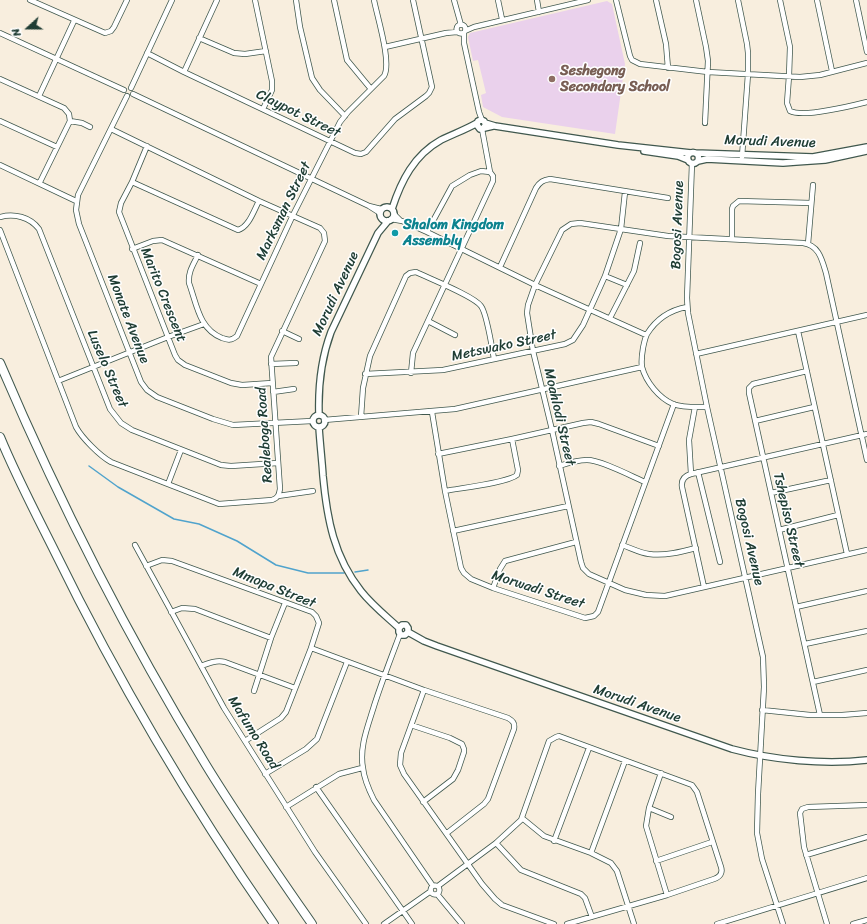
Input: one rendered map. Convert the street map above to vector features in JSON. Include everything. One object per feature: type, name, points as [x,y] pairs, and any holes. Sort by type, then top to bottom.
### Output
[{"type":"highway","points":[[0,364],[84,544],[156,679],[207,766],[254,840],[312,924]]},
{"type":"highway","points":[[0,437],[75,593],[128,691],[180,779],[274,924]]},
{"type":"street","points":[[30,0],[102,33],[108,33],[114,27],[125,1]]},
{"type":"street","points":[[0,33],[124,90],[130,88],[172,0]]},
{"type":"street","points":[[184,72],[217,0]]},
{"type":"street","points":[[255,0],[272,75],[270,94],[263,109]]},
{"type":"street","points":[[296,0],[300,27],[312,78],[320,90],[345,116]]},
{"type":"street","points":[[334,0],[348,60],[371,89]]},
{"type":"street","name":"Marksman Street","points":[[198,255],[188,277],[204,324],[209,331],[216,336],[228,340],[234,338],[237,336],[330,142],[345,116],[387,72],[385,47],[374,0]]},
{"type":"street","points":[[413,0],[421,38]]},
{"type":"street","points":[[411,373],[413,353],[493,181],[454,0]]},
{"type":"street","points":[[498,0],[502,19]]},
{"type":"street","points":[[537,0],[540,12]]},
{"type":"street","points":[[385,47],[502,19],[540,12],[577,1],[588,0]]},
{"type":"street","points":[[616,0],[627,48],[632,60],[640,64],[708,72],[811,76],[867,63]]},
{"type":"street","points":[[656,0],[666,44],[668,68]]},
{"type":"street","points":[[696,0],[706,47],[708,72],[705,123]]},
{"type":"street","points":[[738,0],[747,44],[748,74],[742,160]]},
{"type":"street","points":[[780,0],[789,41],[787,103],[790,112],[797,114],[816,112],[867,102]]},
{"type":"street","points":[[817,0],[832,71]]},
{"type":"street","points":[[856,0],[867,52]]},
{"type":"street","points":[[38,96],[74,21]]},
{"type":"street","points":[[199,38],[234,53],[245,54],[266,51]]},
{"type":"street","name":"Claypot Street","points":[[147,53],[330,142],[359,154],[363,153],[394,119],[426,96],[431,90],[432,84],[421,38]]},
{"type":"street","points":[[0,79],[67,110],[70,116],[70,121],[40,182]]},
{"type":"street","points":[[130,88],[133,91],[133,94],[311,179],[427,232],[535,285],[646,335]]},
{"type":"street","points":[[124,90],[124,94],[127,96]]},
{"type":"street","points":[[0,165],[40,182],[76,201],[127,96],[133,94]]},
{"type":"street","points":[[0,121],[56,147]]},
{"type":"street","points":[[70,121],[82,123],[90,127]]},
{"type":"street","name":"Morudi Avenue","points":[[319,415],[320,372],[331,332],[406,175],[419,157],[438,142],[468,128],[481,124],[618,145],[693,153],[813,157],[867,147]]},
{"type":"street","name":"Realeboga Road","points":[[0,230],[58,382],[78,429],[105,458],[111,462],[219,504],[272,500],[278,496],[280,489],[272,383],[272,352],[326,238],[324,233],[320,228],[259,201],[111,129]]},
{"type":"street","name":"Morudi Avenue","points":[[618,145],[653,153],[678,156],[690,162]]},
{"type":"street","name":"Marito Crescent","points":[[147,146],[132,182],[121,203],[119,212],[132,249],[175,355],[178,360],[185,365],[237,384],[272,383]]},
{"type":"street","name":"Morudi Avenue","points":[[698,160],[742,160],[783,163],[804,162],[830,159],[867,151]]},
{"type":"street","points":[[693,153],[698,155],[698,160],[695,163],[690,162],[688,155],[693,153]]},
{"type":"street","name":"Bogosi Avenue","points":[[690,162],[687,307],[707,407],[763,657],[764,677],[757,833],[762,859],[783,924]]},
{"type":"street","points":[[427,232],[452,186],[470,175],[481,171],[492,174]]},
{"type":"street","points":[[500,267],[539,184],[543,180],[550,179],[668,198]]},
{"type":"street","points":[[132,182],[238,230],[243,228],[248,223],[259,201]]},
{"type":"street","points":[[813,185],[808,244],[816,248],[822,260],[867,460]]},
{"type":"street","name":"Metswako Street","points":[[366,374],[411,373],[443,370],[565,344],[573,340],[585,322],[605,276],[621,229],[625,192]]},
{"type":"street","name":"Monate Avenue","points":[[76,201],[79,224],[141,382],[147,390],[157,397],[226,424],[241,426],[312,421]]},
{"type":"street","points":[[732,239],[732,209],[733,206],[739,201],[811,204]]},
{"type":"street","name":"Luselo Street","points":[[0,217],[11,215],[23,218],[32,222],[39,229],[110,409],[121,423],[132,430],[226,466],[278,463]]},
{"type":"street","name":"Moahlodi Street","points":[[808,244],[689,238],[651,234],[580,223],[566,227],[559,235],[535,285],[528,305],[527,313],[533,351],[581,562],[586,572],[593,577],[636,593],[656,596],[673,594],[867,550]]},
{"type":"street","points":[[132,249],[153,241],[162,240],[261,284]]},
{"type":"street","points":[[610,318],[634,271],[640,243]]},
{"type":"street","points":[[361,417],[362,393],[370,356],[406,276],[410,273],[416,272],[445,286],[476,302],[482,308],[494,360]]},
{"type":"street","points":[[605,276],[627,285]]},
{"type":"street","points":[[687,307],[667,314],[655,323],[646,335],[642,356],[642,367],[646,377],[656,392],[674,404],[687,407],[707,407]]},
{"type":"street","points":[[696,354],[867,315]]},
{"type":"street","points":[[428,321],[455,335]]},
{"type":"street","points":[[58,382],[130,352],[204,324]]},
{"type":"street","points":[[282,331],[299,338]]},
{"type":"street","points":[[798,331],[847,554]]},
{"type":"street","points":[[271,364],[296,363]]},
{"type":"street","points":[[324,420],[432,412],[468,407],[642,367]]},
{"type":"street","name":"Tshepiso Street","points":[[807,371],[751,386],[749,388],[749,393],[820,715]]},
{"type":"street","points":[[273,392],[294,389]]},
{"type":"street","name":"Morwadi Street","points":[[432,412],[445,491],[461,568],[464,573],[471,579],[493,588],[585,618],[594,616],[598,612],[674,404]]},
{"type":"street","points":[[691,474],[689,440],[694,407]]},
{"type":"street","points":[[755,421],[814,408]]},
{"type":"street","points":[[319,415],[323,417],[324,420],[324,424],[319,427],[314,426],[312,421],[314,417],[319,415]]},
{"type":"street","points":[[438,454],[512,440],[583,423],[595,423],[659,446]]},
{"type":"street","name":"Morudi Avenue","points":[[319,427],[327,511],[336,547],[344,564],[361,591],[399,631],[402,625],[406,625],[408,632],[437,646],[716,744],[760,756],[831,762],[867,760]]},
{"type":"street","points":[[704,587],[682,483],[684,478],[698,472],[867,434]]},
{"type":"street","points":[[445,491],[505,481],[518,475],[512,440]]},
{"type":"street","points":[[168,484],[181,450]]},
{"type":"street","points":[[559,466],[576,461],[596,461],[645,482]]},
{"type":"street","points":[[698,472],[720,562]]},
{"type":"street","points":[[771,493],[830,480]]},
{"type":"street","points":[[278,496],[313,491]]},
{"type":"street","points":[[453,531],[568,506]]},
{"type":"street","points":[[779,530],[838,516]]},
{"type":"street","points":[[493,588],[500,569],[505,561],[576,542]]},
{"type":"street","name":"Mafumo Road","points":[[135,545],[216,696],[315,852],[366,924]]},
{"type":"street","points":[[622,545],[656,555],[670,554],[696,548]]},
{"type":"street","name":"Mmopa Street","points":[[146,566],[162,560],[172,561],[312,612],[318,619],[319,623],[311,648],[285,714],[245,741]]},
{"type":"street","points":[[796,607],[867,591]]},
{"type":"street","points":[[254,691],[271,638],[285,603]]},
{"type":"street","points":[[171,612],[182,608],[190,608],[271,638]]},
{"type":"street","points":[[399,631],[365,735],[362,750],[362,768],[368,788],[378,808],[435,886],[440,890],[437,894]]},
{"type":"street","points":[[805,644],[867,631]]},
{"type":"street","points":[[311,648],[384,676],[508,718],[514,722],[514,729],[488,799],[484,804],[447,833]]},
{"type":"street","points":[[201,666],[211,662],[220,661],[295,688]]},
{"type":"street","points":[[265,774],[306,749],[317,738],[346,662]]},
{"type":"street","points":[[813,682],[867,670]]},
{"type":"street","points":[[424,690],[401,753],[400,765],[404,774],[482,884],[499,903],[554,924]]},
{"type":"street","points":[[762,710],[820,715],[867,712]]},
{"type":"street","points":[[411,725],[450,738],[462,744],[464,749],[456,776],[441,790],[423,802]]},
{"type":"street","points":[[384,924],[431,891],[435,886],[496,842],[516,825],[522,818],[549,741],[559,736],[694,786],[722,873],[716,878],[666,895],[567,924]]},
{"type":"street","points":[[554,841],[589,748]]},
{"type":"street","points":[[591,853],[625,761]]},
{"type":"street","points":[[286,806],[342,773],[362,768]]},
{"type":"street","points":[[661,773],[646,826],[666,895]]},
{"type":"street","points":[[316,788],[402,912],[412,924]]},
{"type":"street","points":[[827,924],[806,854],[799,817],[801,811],[808,807],[867,805]]},
{"type":"street","points":[[650,808],[671,817]]},
{"type":"street","points":[[522,818],[544,836],[554,841],[591,853],[606,860],[615,867],[634,924]]},
{"type":"street","points":[[806,854],[867,837]]},
{"type":"street","points":[[496,842],[521,870],[581,894],[585,898],[592,917]]},
{"type":"street","points":[[656,861],[712,842]]},
{"type":"street","points":[[717,924],[867,878]]},
{"type":"street","points":[[431,891],[432,893],[437,894],[462,924]]},
{"type":"street","points":[[853,924],[867,920]]},
{"type":"shaded area","name":"Seshegong Secondary School","points":[[607,1],[612,4],[625,64],[615,134],[502,117],[483,107],[481,95],[486,93],[478,60],[473,61],[468,37],[470,33]]},
{"type":"waterway","points":[[89,466],[118,487],[174,519],[199,524],[237,541],[276,565],[308,573],[344,573]]},
{"type":"waterway","points":[[355,572],[368,570]]},
{"type":"place","name":"Seshegong Secondary School","points":[[552,79]]},
{"type":"place","name":"Shalom Kingdom Assembly","points":[[395,233]]}]
